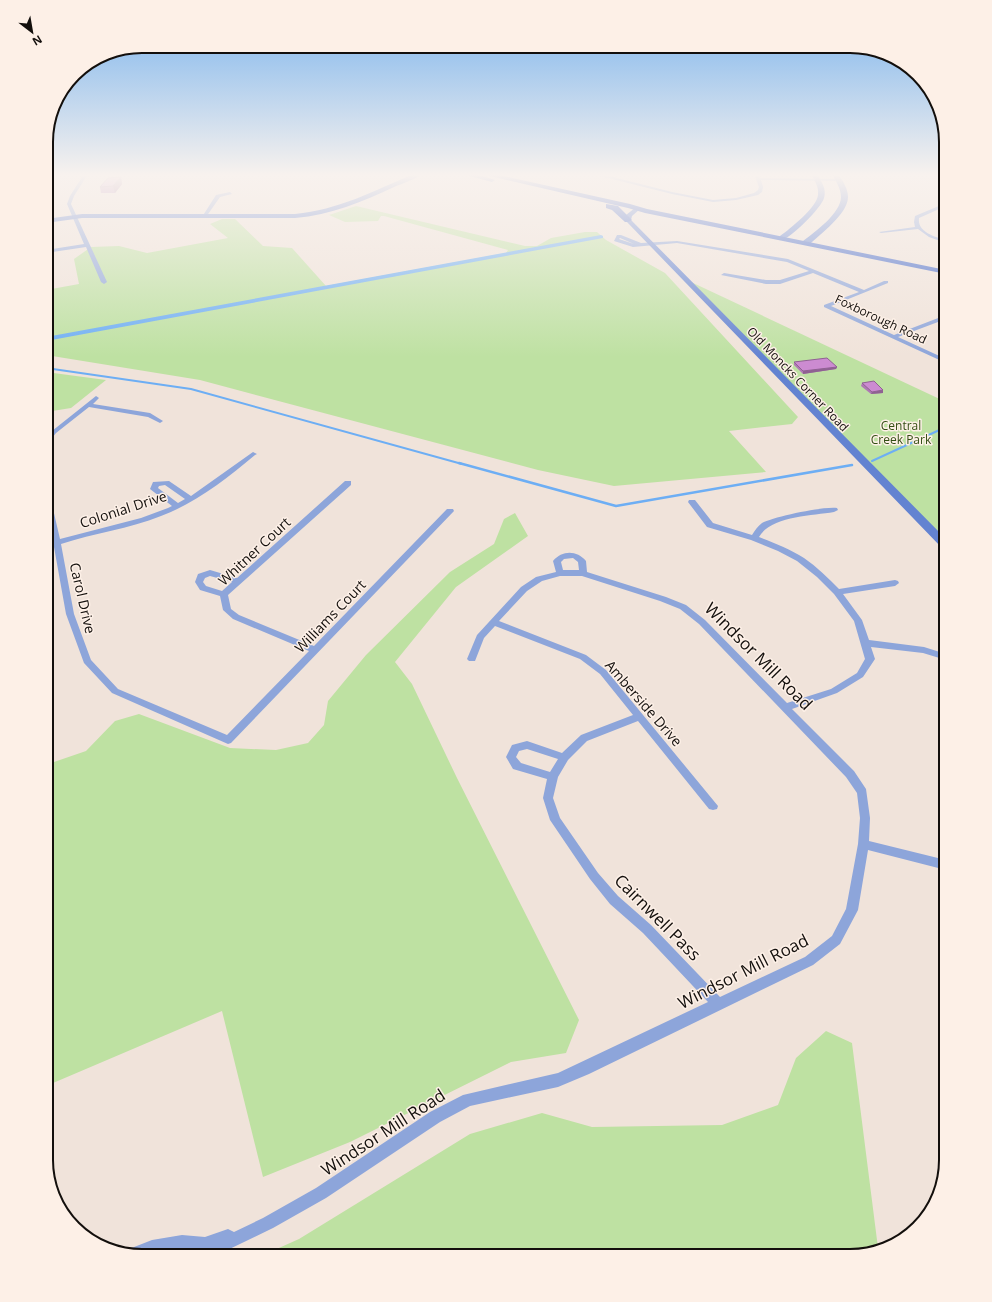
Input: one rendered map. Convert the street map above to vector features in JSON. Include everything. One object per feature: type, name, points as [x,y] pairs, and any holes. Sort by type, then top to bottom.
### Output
[{"type":"main road","points":[[767,235],[939,271]]},
{"type":"street","points":[[83,235],[104,282]]},
{"type":"street","name":"Old Moncks Corner Road","points":[[640,235],[647,244],[939,539]]},
{"type":"street","points":[[783,238],[787,235]]},
{"type":"street","points":[[806,243],[814,235]]},
{"type":"street","points":[[928,235],[939,240]]},
{"type":"street","name":"Foxborough Road","points":[[647,244],[677,242],[788,261],[864,292]]},
{"type":"street","points":[[53,251],[87,245]]},
{"type":"street","points":[[724,275],[761,282],[773,282],[786,281],[815,271]]},
{"type":"street","points":[[864,292],[876,288],[886,282]]},
{"type":"street","name":"Foxborough Road","points":[[864,292],[826,306],[939,358]]},
{"type":"street","points":[[893,337],[939,320]]},
{"type":"street","points":[[53,433],[96,398]]},
{"type":"street","points":[[88,405],[150,415],[160,421]]},
{"type":"street","name":"Colonial Drive","points":[[53,545],[158,515],[190,499],[220,480],[253,454]]},
{"type":"street","points":[[177,506],[154,489],[156,484],[166,483],[190,499]]},
{"type":"street","name":"Whitner Court","points":[[315,650],[236,617],[227,610],[224,594],[348,483]]},
{"type":"street","points":[[692,502],[710,525],[754,538],[781,549],[800,559],[820,575],[837,592],[858,620],[870,660],[860,675],[834,691],[786,707]]},
{"type":"street","points":[[754,538],[761,528],[768,523],[777,520],[834,510]]},
{"type":"street","name":"Williams Court","points":[[228,740],[450,511]]},
{"type":"street","name":"Carol Drive","points":[[53,526],[70,614],[87,661],[115,691],[228,740]]},
{"type":"street","points":[[560,573],[557,562],[562,557],[575,555],[582,561],[583,573]]},
{"type":"street","name":"Windsor Mill Road","points":[[213,1249],[268,1223],[321,1193],[435,1117],[468,1100],[558,1080],[591,1066],[810,961],[836,940],[852,910],[863,844],[865,818],[862,792],[850,774],[786,707],[702,622],[683,607],[583,573],[560,573],[540,579],[524,589],[480,637],[472,660]]},
{"type":"street","points":[[224,594],[203,588],[199,582],[201,576],[210,574],[238,581]]},
{"type":"street","points":[[837,592],[895,583]]},
{"type":"street","name":"Amberside Drive","points":[[493,622],[583,657],[603,672],[713,806]]},
{"type":"street","points":[[866,643],[924,650],[939,655]]},
{"type":"street","name":"Cairnwell Pass","points":[[639,717],[584,738],[564,757],[553,777],[548,798],[555,820],[594,876],[614,900],[647,929],[718,1004]]},
{"type":"street","points":[[553,777],[518,766],[511,757],[516,748],[527,745],[564,757]]},
{"type":"street","points":[[863,844],[939,863]]},
{"type":"street","name":"Windsor Mill Road","points":[[147,1249],[174,1244],[205,1244],[268,1223]]},
{"type":"green space","points":[[224,235],[251,235],[263,246],[292,248],[326,286],[506,253],[508,250],[452,235],[478,235],[525,246],[537,246],[551,238],[569,235],[600,235],[606,240],[665,273],[798,417],[792,424],[729,431],[766,472],[614,486],[538,470],[200,380],[53,356],[53,289],[79,284],[74,259],[91,247],[119,246],[147,253],[228,238]]},
{"type":"green space","name":"Central Creek Park","points":[[691,282],[939,399],[939,534]]},
{"type":"green space","points":[[53,373],[106,380],[71,408],[53,411]]},
{"type":"green space","points":[[515,513],[528,536],[456,587],[395,662],[412,684],[457,778],[579,1020],[566,1053],[511,1062],[350,1142],[263,1177],[222,1011],[53,1083],[53,762],[86,751],[115,721],[139,714],[230,748],[276,750],[308,743],[324,725],[328,701],[366,655],[450,572],[494,544],[504,519]]},
{"type":"green space","points":[[826,1031],[852,1043],[878,1244],[850,1249],[277,1249],[299,1239],[470,1134],[542,1113],[592,1127],[722,1125],[778,1105],[796,1058]]},
{"type":"building","points":[[827,358],[837,367],[803,371],[794,362]]},
{"type":"building","points":[[874,381],[883,390],[872,392],[862,383]]},
{"type":"waterway","points":[[53,338],[601,237]]},
{"type":"waterway","points":[[53,369],[191,389],[462,464]]},
{"type":"waterway","points":[[872,461],[939,430]]},
{"type":"waterway","points":[[459,463],[616,506],[852,465]]}]
